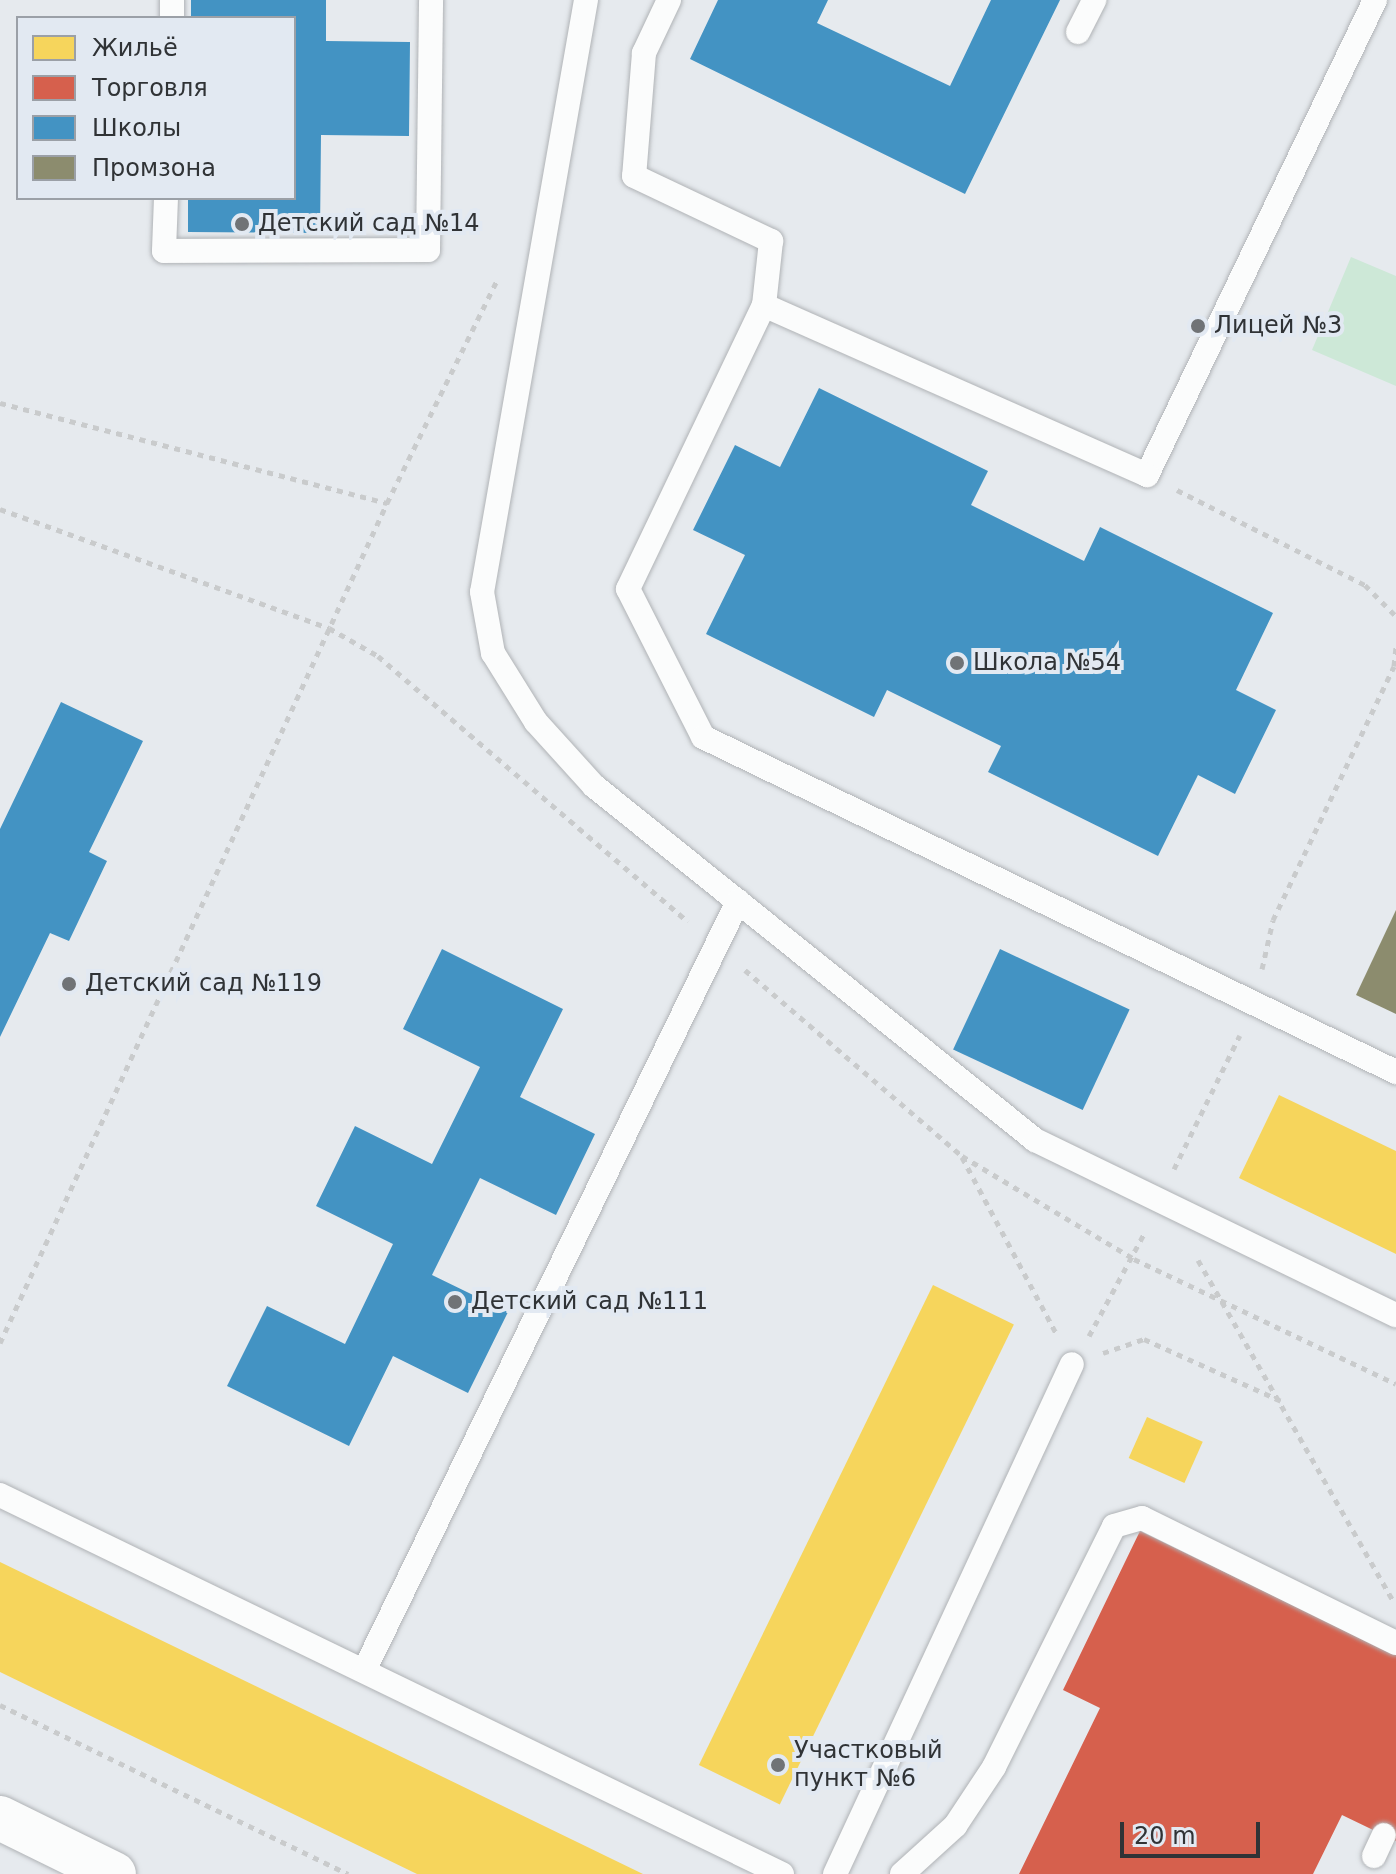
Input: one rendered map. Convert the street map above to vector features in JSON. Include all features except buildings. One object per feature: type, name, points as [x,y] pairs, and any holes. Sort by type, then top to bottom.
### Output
[{"type":"street","points":[[0,1818],[114,1874]]},
{"type":"lane","points":[[166,200],[164,251],[428,250],[431,0]]},
{"type":"lane","points":[[586,0],[482,592],[493,653],[536,722],[594,786],[1035,1140],[1396,1315]]},
{"type":"lane","points":[[669,0],[644,53],[634,176],[771,241],[764,305],[628,589],[703,737],[1396,1072]]},
{"type":"lane","points":[[1078,32],[1094,0]]},
{"type":"lane","points":[[764,305],[1147,475],[1375,0]]},
{"type":"lane","points":[[364,1671],[738,901]]},
{"type":"lane","points":[[835,1874],[1072,1364]]},
{"type":"lane","points":[[0,1495],[782,1874]]},
{"type":"lane","points":[[902,1874],[955,1826],[994,1767],[1114,1526],[1142,1518],[1396,1643]]},
{"type":"path","points":[[0,1343],[387,503],[504,267]]},
{"type":"path","points":[[0,403],[387,503]]},
{"type":"path","points":[[1147,475],[1365,585],[1396,616]]},
{"type":"path","points":[[0,509],[329,628],[378,656],[962,1156],[1134,1259],[1396,1384]]},
{"type":"path","points":[[1072,1364],[1134,1259],[1159,1200],[1254,1005],[1273,920],[1394,666],[1396,647]]},
{"type":"path","points":[[962,1156],[1072,1364]]},
{"type":"path","points":[[1159,1200],[1226,1302],[1396,1604]]},
{"type":"path","points":[[1072,1364],[1144,1339],[1281,1401]]},
{"type":"path","points":[[0,1705],[348,1874]]},
{"type":"green space","points":[[1351,257],[1396,276],[1396,386],[1312,350]]},
{"type":"place","name":"Детский сад №14","points":[[242,224]]},
{"type":"place","name":"Лицей №3","points":[[1198,326]]},
{"type":"place","name":"Школа №54","points":[[957,663]]},
{"type":"place","name":"Детский сад №119","points":[[69,984]]},
{"type":"place","name":"Детский сад №111","points":[[455,1302]]},
{"type":"place","name":"Участковый пункт №6","points":[[778,1765]]}]
